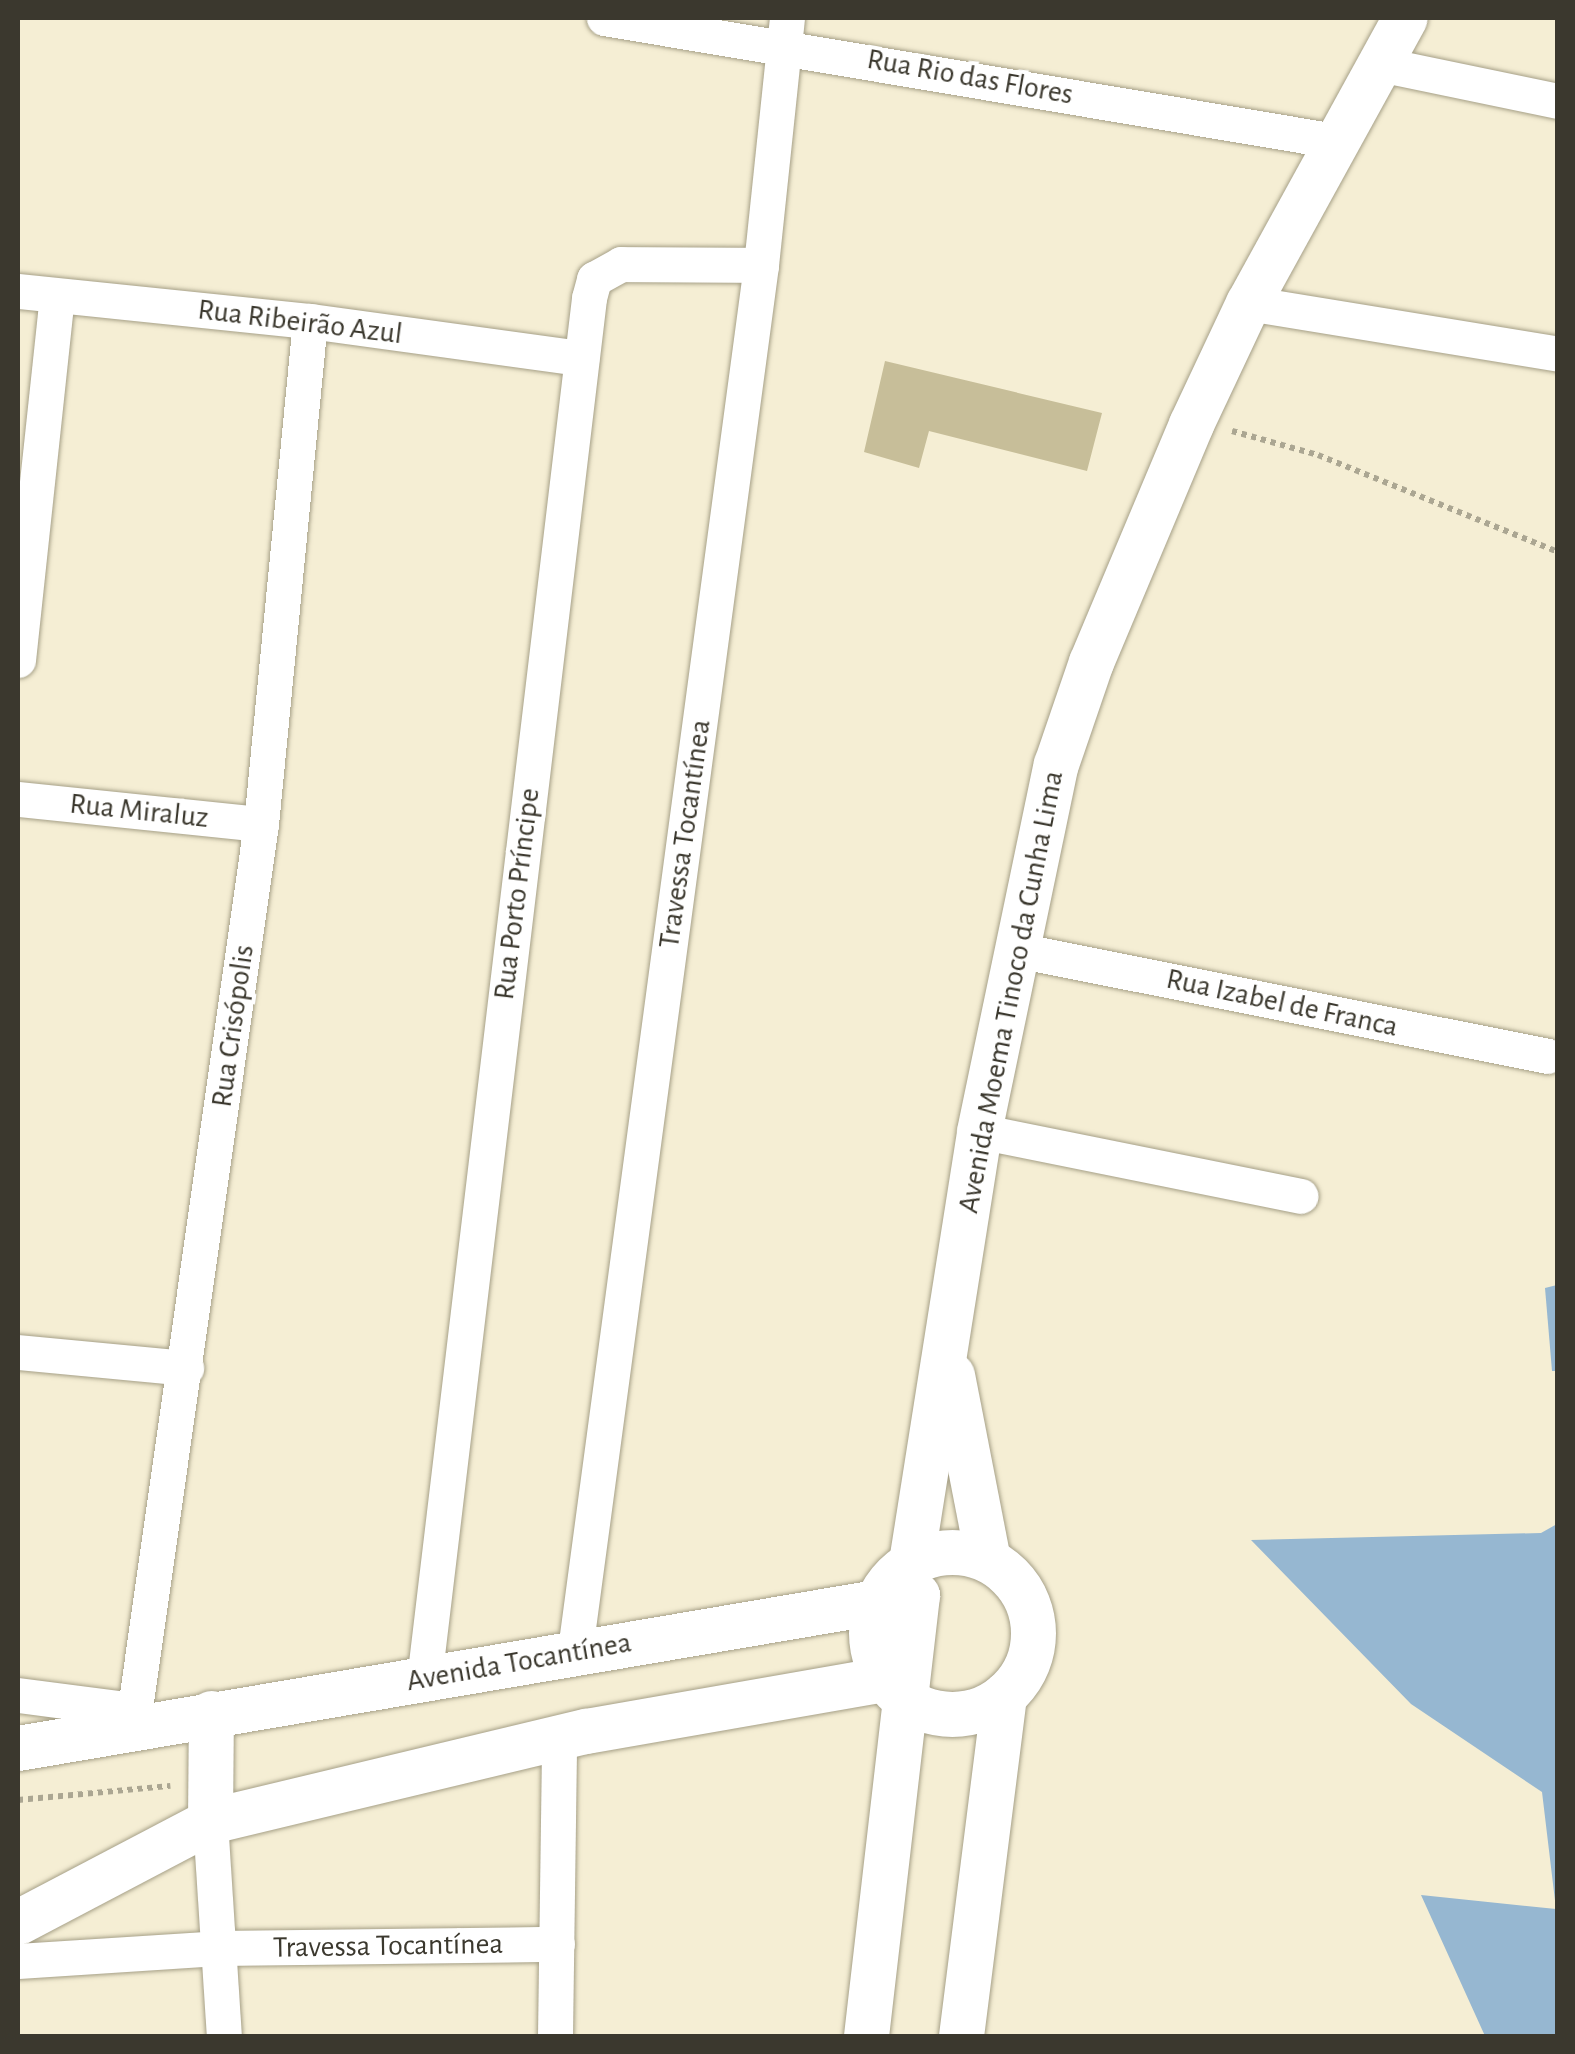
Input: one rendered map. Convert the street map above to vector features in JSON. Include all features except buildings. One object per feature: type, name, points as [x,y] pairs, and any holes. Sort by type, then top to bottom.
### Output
[{"type":"main road","name":"Avenida Moema Tinoco da Cunha Lima","points":[[912,1562],[978,1131],[1056,764],[1091,662],[1191,424],[1248,302],[1405,18]]},
{"type":"main road","points":[[946,1344],[988,1560]]},
{"type":"main road","points":[[18,1922],[210,1801],[559,1737],[895,1689],[955,1714],[1004,1695],[1022,1675],[1032,1624],[1010,1576],[988,1560],[936,1552],[912,1562],[877,1602]]},
{"type":"main road","name":"Avenida Tocantínea","points":[[18,1748],[133,1719],[211,1713],[424,1680],[575,1650],[917,1595],[895,1689]]},
{"type":"main road","points":[[866,2036],[895,1689]]},
{"type":"main road","points":[[961,2036],[1004,1695]]},
{"type":"main road","points":[[210,1801],[211,1713]]},
{"type":"street","name":"Rua Rio das Flores","points":[[604,18],[786,31],[1336,141]]},
{"type":"street","name":"Travessa Tocantínea","points":[[575,1650],[761,264],[786,31]]},
{"type":"street","points":[[1379,64],[1558,100]]},
{"type":"street","name":"Rua Porto Príncipe","points":[[424,1680],[588,298],[604,269],[761,264]]},
{"type":"street","name":"Rua Ribeirão Azul","points":[[18,291],[310,320],[581,358]]},
{"type":"street","points":[[18,660],[57,296]]},
{"type":"street","points":[[1248,302],[1558,354]]},
{"type":"street","name":"Rua Crisópolis","points":[[133,1719],[262,824],[310,320]]},
{"type":"street","name":"Rua Miraluz","points":[[18,800],[262,824]]},
{"type":"street","name":"Rua Izabel de Franca","points":[[1017,950],[1548,1056]]},
{"type":"street","points":[[978,1131],[1300,1196]]},
{"type":"street","points":[[18,1352],[186,1368]]},
{"type":"street","points":[[18,1696],[133,1719]]},
{"type":"street","points":[[555,2036],[559,1737]]},
{"type":"street","points":[[210,1801],[224,2036]]},
{"type":"street","name":"Travessa Tocantínea","points":[[18,1961],[218,1948],[557,1944]]},
{"type":"path","points":[[1191,424],[1318,455],[1558,552]]},
{"type":"path","points":[[18,1800],[210,1801]]},
{"type":"water","points":[[1558,1285],[1557,1371],[1552,1371],[1545,1288]]},
{"type":"water","points":[[1557,1524],[1557,2036],[1485,2036],[1421,1895],[1556,1909],[1542,1792],[1411,1704],[1251,1540],[1541,1533]]}]
